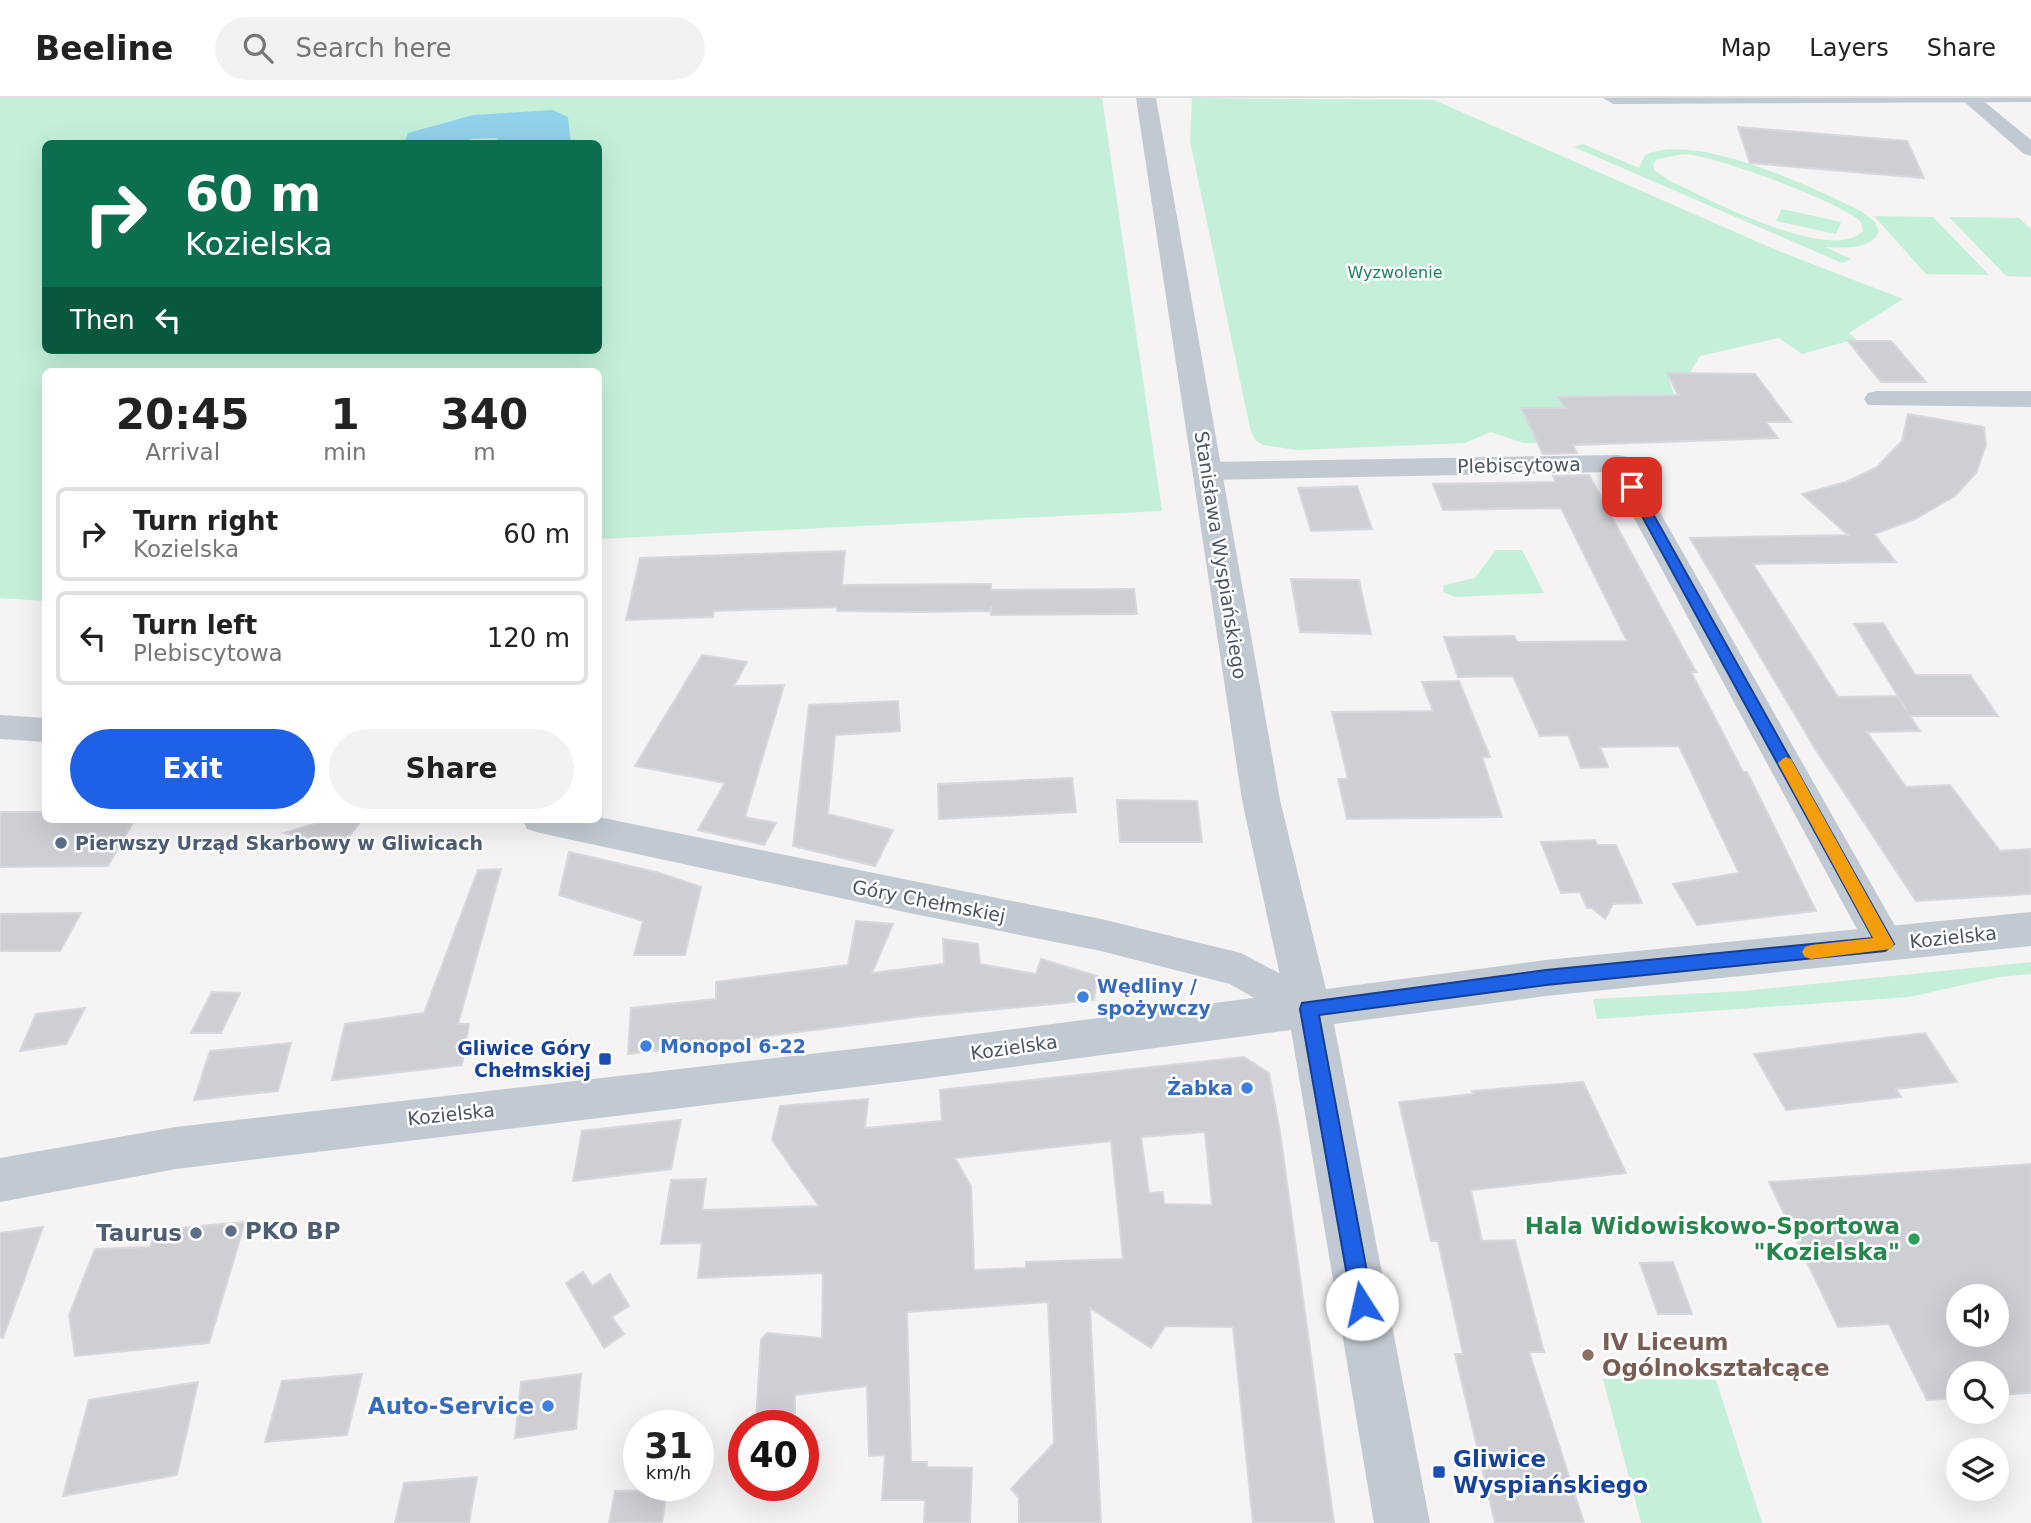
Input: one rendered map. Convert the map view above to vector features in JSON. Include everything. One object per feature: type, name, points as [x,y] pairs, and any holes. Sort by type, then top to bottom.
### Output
[{"type":"street","name":"Stanisława Wyspiańskiego","points":[[1146,98],[1261,800],[1309,1009],[1402,1523]]},
{"type":"street","points":[[1613,98],[2024,98]]},
{"type":"street","points":[[1969,99],[2031,150]]},
{"type":"street","points":[[1877,399],[2031,399]]},
{"type":"street","name":"Plebiscytowa","points":[[1207,471],[1618,463],[1885,944]]},
{"type":"street","points":[[0,727],[42,730]]},
{"type":"street","name":"Góry Chełmskiej","points":[[558,823],[914,900],[1101,935],[1241,970],[1309,1009]]},
{"type":"street","name":"Kozielska","points":[[0,1180],[176,1148],[378,1122],[906,1062],[1546,978],[2031,929]]},
{"type":"green space","points":[[0,98],[1102,98],[1162,511],[602,539],[602,368],[42,368],[42,601],[0,598]]},
{"type":"green space","name":"Wyzwolenie","points":[[1192,98],[1434,100],[1776,250],[1903,299],[1849,333],[1858,341],[1848,341],[1802,354],[1779,338],[1700,356],[1689,374],[1667,373],[1674,395],[1558,397],[1566,409],[1539,443],[1523,443],[1491,432],[1465,443],[1297,450],[1263,445],[1255,440],[1250,428],[1190,141]]},
{"type":"green space","points":[[1583,144],[1639,168],[1645,155],[1667,150],[1693,150],[1722,156],[1784,176],[1861,211],[1875,222],[1879,232],[1875,238],[1863,245],[1825,247],[1851,259],[1842,263],[1574,147]],"holes":[[[1684,154],[1699,156],[1776,181],[1829,203],[1861,222],[1863,231],[1847,239],[1824,240],[1797,234],[1737,213],[1668,180],[1654,170],[1653,164],[1657,159]]]},
{"type":"green space","points":[[1782,209],[1841,222],[1836,234],[1776,221]]},
{"type":"green space","points":[[1874,216],[1933,217],[1989,275],[1926,274]]},
{"type":"green space","points":[[1949,217],[2019,218],[2031,229],[2031,277],[2006,276]]},
{"type":"green space","points":[[1496,550],[1522,550],[1544,593],[1455,597],[1443,592],[1444,585],[1475,578]]},
{"type":"green space","points":[[2031,962],[2031,974],[1999,977],[1909,997],[1597,1019],[1593,999],[1744,991]]},
{"type":"green space","points":[[1603,1379],[1716,1380],[1762,1523],[1641,1523]]},
{"type":"water","points":[[553,110],[568,117],[571,140],[405,140],[408,133],[473,115]]},
{"type":"building","points":[[1738,127],[1907,141],[1924,178],[1750,163]]},
{"type":"building","points":[[1848,341],[1891,341],[1926,382],[1881,382]]},
{"type":"building","points":[[1667,373],[1755,374],[1791,422],[1766,422],[1778,438],[1573,445],[1577,453],[1543,454],[1521,408],[1565,408],[1558,397],[1678,395]]},
{"type":"building","points":[[1908,414],[1984,427],[1986,445],[1976,473],[1955,496],[1915,519],[1874,534],[1896,562],[1753,564],[1838,697],[1897,696],[1907,711],[1854,624],[1883,623],[1915,675],[1970,675],[1998,716],[1910,716],[1920,731],[1867,732],[1906,787],[1950,785],[2000,851],[2031,849],[2031,894],[1916,901],[1814,747],[1690,538],[1848,535],[1802,494],[1846,482],[1877,467],[1902,441]]},
{"type":"building","points":[[1589,475],[1696,672],[1691,672],[1743,772],[1747,772],[1816,911],[1697,925],[1673,884],[1739,873],[1679,746],[1600,747],[1608,767],[1581,768],[1568,735],[1540,736],[1513,676],[1458,677],[1444,637],[1514,636],[1517,642],[1627,641],[1561,508],[1443,510],[1433,484],[1556,482],[1553,476]]},
{"type":"building","points":[[1357,486],[1372,529],[1311,531],[1298,488]]},
{"type":"building","points":[[845,551],[842,585],[991,584],[991,590],[1134,589],[1137,614],[991,615],[991,606],[990,611],[918,612],[837,611],[837,607],[714,611],[713,617],[626,620],[640,558]]},
{"type":"building","points":[[1291,579],[1359,580],[1371,634],[1300,632]]},
{"type":"building","points":[[702,655],[747,662],[734,686],[784,685],[745,817],[776,823],[764,845],[698,830],[725,783],[635,766]]},
{"type":"building","points":[[1459,681],[1490,757],[1482,757],[1502,817],[1347,819],[1338,779],[1348,779],[1332,712],[1433,711],[1422,682]]},
{"type":"building","points":[[898,701],[900,731],[835,735],[828,814],[893,830],[875,866],[793,846],[809,705]]},
{"type":"building","points":[[1072,778],[1076,812],[939,819],[938,784]]},
{"type":"building","points":[[1117,800],[1197,801],[1202,842],[1120,842]]},
{"type":"building","name":"Pierwszy Urząd Skarbowy w Gliwicach","points":[[0,812],[42,812],[42,823],[133,823],[108,866],[0,867]]},
{"type":"building","points":[[316,823],[360,823],[342,845],[284,833]]},
{"type":"building","points":[[1595,840],[1597,845],[1616,845],[1642,903],[1613,904],[1605,919],[1592,908],[1587,908],[1580,892],[1561,893],[1541,842]]},
{"type":"building","points":[[569,852],[656,872],[701,887],[685,955],[634,955],[643,921],[559,895]]},
{"type":"building","points":[[501,869],[458,1024],[469,1024],[462,1065],[332,1080],[345,1024],[424,1013],[478,870]]},
{"type":"building","points":[[81,913],[60,951],[0,951],[0,914]]},
{"type":"building","points":[[856,921],[893,924],[872,973],[944,964],[943,939],[978,944],[980,964],[1036,974],[1041,959],[1097,976],[1094,1000],[915,1017],[628,1054],[631,1008],[716,999],[716,982],[848,965]]},
{"type":"building","points":[[212,992],[240,993],[221,1033],[191,1033]]},
{"type":"building","points":[[85,1008],[66,1044],[20,1051],[36,1014]]},
{"type":"building","points":[[1925,1033],[1957,1082],[1896,1089],[1901,1097],[1786,1110],[1754,1054]]},
{"type":"building","points":[[291,1043],[278,1091],[194,1100],[210,1051]]},
{"type":"building","points":[[1244,1057],[1269,1073],[1280,1132],[1334,1523],[1253,1523],[1233,1327],[1165,1326],[1151,1348],[1090,1308],[1101,1523],[1019,1523],[1019,1498],[1011,1489],[1054,1443],[1048,1302],[907,1312],[911,1462],[927,1462],[927,1467],[972,1468],[970,1523],[924,1523],[925,1500],[882,1500],[885,1455],[869,1456],[867,1386],[795,1395],[795,1410],[757,1410],[761,1340],[767,1333],[822,1338],[823,1273],[698,1278],[702,1243],[661,1244],[671,1180],[706,1179],[702,1210],[819,1206],[772,1140],[780,1106],[868,1099],[865,1128],[942,1121],[940,1090]],"holes":[[[1205,1132],[1212,1205],[1164,1204],[1163,1192],[1149,1193],[1141,1137]],[[1111,1141],[1123,1259],[1026,1262],[1026,1268],[974,1270],[971,1186],[955,1158]]]},
{"type":"building","points":[[1583,1082],[1626,1173],[1471,1190],[1482,1241],[1515,1240],[1544,1352],[1529,1352],[1584,1523],[1495,1523],[1455,1354],[1463,1354],[1438,1241],[1431,1241],[1399,1102],[1474,1094],[1472,1091]]},
{"type":"building","points":[[681,1120],[671,1169],[573,1181],[582,1131]]},
{"type":"building","name":"Hala Widowiskowo-Sportowa \"Kozielska\"","points":[[2031,1164],[2031,1393],[2009,1394],[2009,1361],[1946,1361],[1946,1399],[1927,1400],[1889,1324],[1838,1327],[1769,1182]]},
{"type":"building","points":[[245,1222],[209,1343],[75,1356],[69,1315],[95,1249],[150,1247],[156,1230]]},
{"type":"building","points":[[43,1227],[3,1338],[0,1337],[0,1233]]},
{"type":"building","points":[[1673,1262],[1692,1314],[1658,1314],[1640,1263]]},
{"type":"building","points":[[583,1272],[592,1286],[610,1274],[629,1306],[612,1317],[624,1334],[604,1348],[566,1283]]},
{"type":"building","points":[[362,1374],[347,1435],[265,1442],[282,1381]]},
{"type":"building","name":"Auto-Service","points":[[581,1374],[576,1429],[515,1438],[521,1382]]},
{"type":"building","points":[[198,1382],[177,1475],[63,1496],[89,1400]]},
{"type":"building","points":[[477,1477],[469,1523],[395,1523],[404,1483]]},
{"type":"building","points":[[615,1491],[623,1491],[623,1501],[665,1501],[662,1523],[609,1523]]},
{"type":"slow traffic","points":[[1785,763],[1885,944],[1811,952]]},
{"type":"place","name":"Pierwszy Urząd Skarbowy w Gliwicach","points":[[61,843]]},
{"type":"place","name":"Wędliny / spożywczy","points":[[1083,997]]},
{"type":"place","name":"Monopol 6-22","points":[[646,1046]]},
{"type":"place","name":"Gliwice Góry Chełmskiej","points":[[605,1059]]},
{"type":"place","name":"Żabka","points":[[1247,1088]]},
{"type":"place","name":"PKO BP","points":[[231,1231]]},
{"type":"place","name":"Taurus","points":[[196,1233]]},
{"type":"place","name":"Hala Widowiskowo-Sportowa \"Kozielska\"","points":[[1914,1239]]},
{"type":"place","name":"IV Liceum Ogólnokształcące","points":[[1588,1355]]},
{"type":"place","name":"Auto-Service","points":[[548,1406]]},
{"type":"place","name":"Gliwice Wyspiańskiego","points":[[1439,1472]]},
{"type":"route","points":[[1362,1304],[1309,1009],[1546,978],[1885,944],[1632,487]]}]
